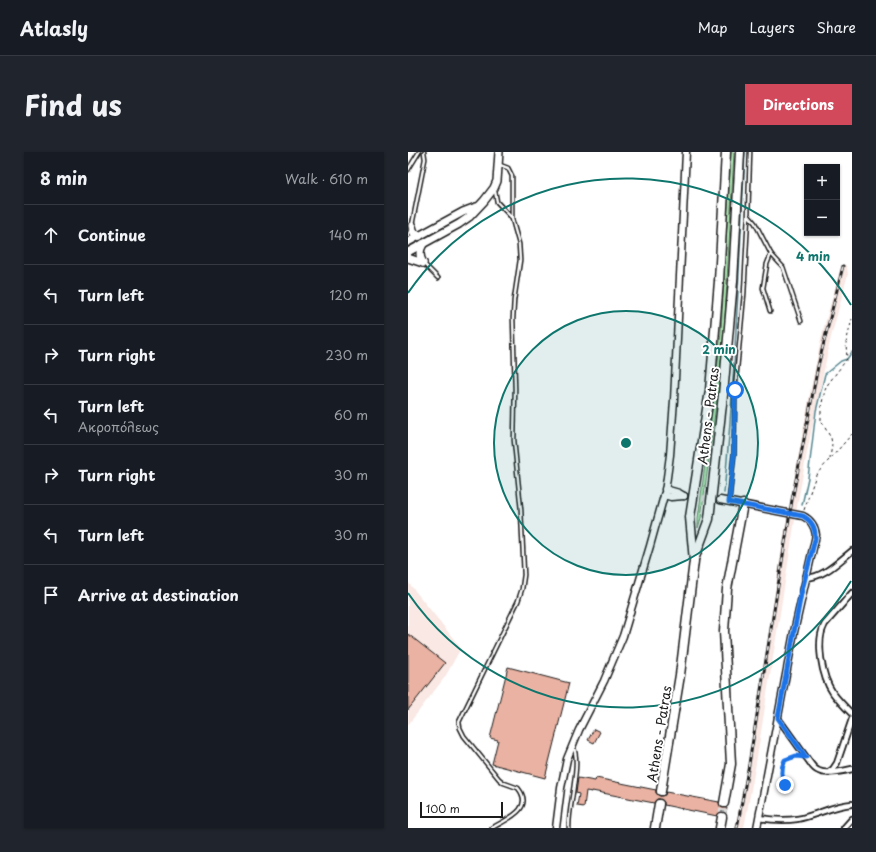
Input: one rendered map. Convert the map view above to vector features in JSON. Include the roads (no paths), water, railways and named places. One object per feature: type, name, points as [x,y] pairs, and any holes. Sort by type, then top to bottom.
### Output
[{"type":"highway","name":"Athens - Patras","points":[[661,791],[680,675],[694,561],[690,517],[712,376],[726,152]]},
{"type":"highway","name":"Athens - Patras","points":[[694,561],[709,519],[724,395],[740,152]]},
{"type":"highway","points":[[724,803],[731,764],[724,631],[728,590],[743,504]]},
{"type":"highway","points":[[654,828],[659,804]]},
{"type":"highway","points":[[720,828],[722,817]]},
{"type":"main road","points":[[423,263],[408,253],[464,220],[478,206],[494,188],[497,181],[498,152]]},
{"type":"main road","points":[[408,242],[463,212],[478,206]]},
{"type":"main road","points":[[410,229],[420,236]]},
{"type":"main road","points":[[423,244],[420,250],[423,263]]},
{"type":"street","points":[[556,828],[561,788],[572,744],[604,681],[623,636],[665,492],[670,455],[674,400],[686,152]]},
{"type":"street","points":[[720,500],[803,516],[810,520],[816,535],[805,578],[794,632],[757,828]]},
{"type":"street","points":[[805,578],[811,578],[821,574],[852,551],[852,548]]},
{"type":"street","points":[[852,593],[825,624],[822,629],[820,644],[827,682],[833,692],[852,714]]},
{"type":"street","points":[[778,718],[806,757],[818,771],[824,773],[833,769],[837,763],[852,719]]},
{"type":"street","points":[[830,771],[837,772],[852,769]]},
{"type":"street","points":[[759,818],[774,820],[796,819],[840,805],[852,804]]},
{"type":"street","points":[[844,828],[852,819]]},
{"type":"lane","points":[[408,170],[419,152]]},
{"type":"lane","points":[[408,236],[424,165],[424,152]]},
{"type":"lane","points":[[729,502],[734,454],[735,390],[744,294],[750,152]]},
{"type":"lane","points":[[492,828],[522,808],[523,796],[514,785],[504,783],[498,779],[464,736],[459,722],[518,601],[524,575],[522,510],[514,440],[515,389],[513,318],[520,260],[519,244],[512,219],[512,173],[506,167],[498,165]]},
{"type":"lane","points":[[494,188],[498,202],[512,219]]},
{"type":"lane","points":[[748,216],[755,223],[771,254],[783,267],[801,321]]},
{"type":"lane","points":[[770,311],[763,288],[767,264],[771,254]]},
{"type":"lane","points":[[423,263],[438,278]]},
{"type":"lane","points":[[570,828],[570,806],[576,772],[576,755],[572,744]]},
{"type":"waterway","points":[[724,493],[734,366],[745,152]]},
{"type":"waterway","points":[[802,505],[808,478],[816,411],[825,374],[841,361],[847,359],[852,352]]},
{"type":"tunnel","points":[[684,496],[720,500]]},
{"type":"tunnel","points":[[722,817],[724,803]]},
{"type":"railway","points":[[737,828],[749,764],[792,500],[818,366],[843,266]]}]
